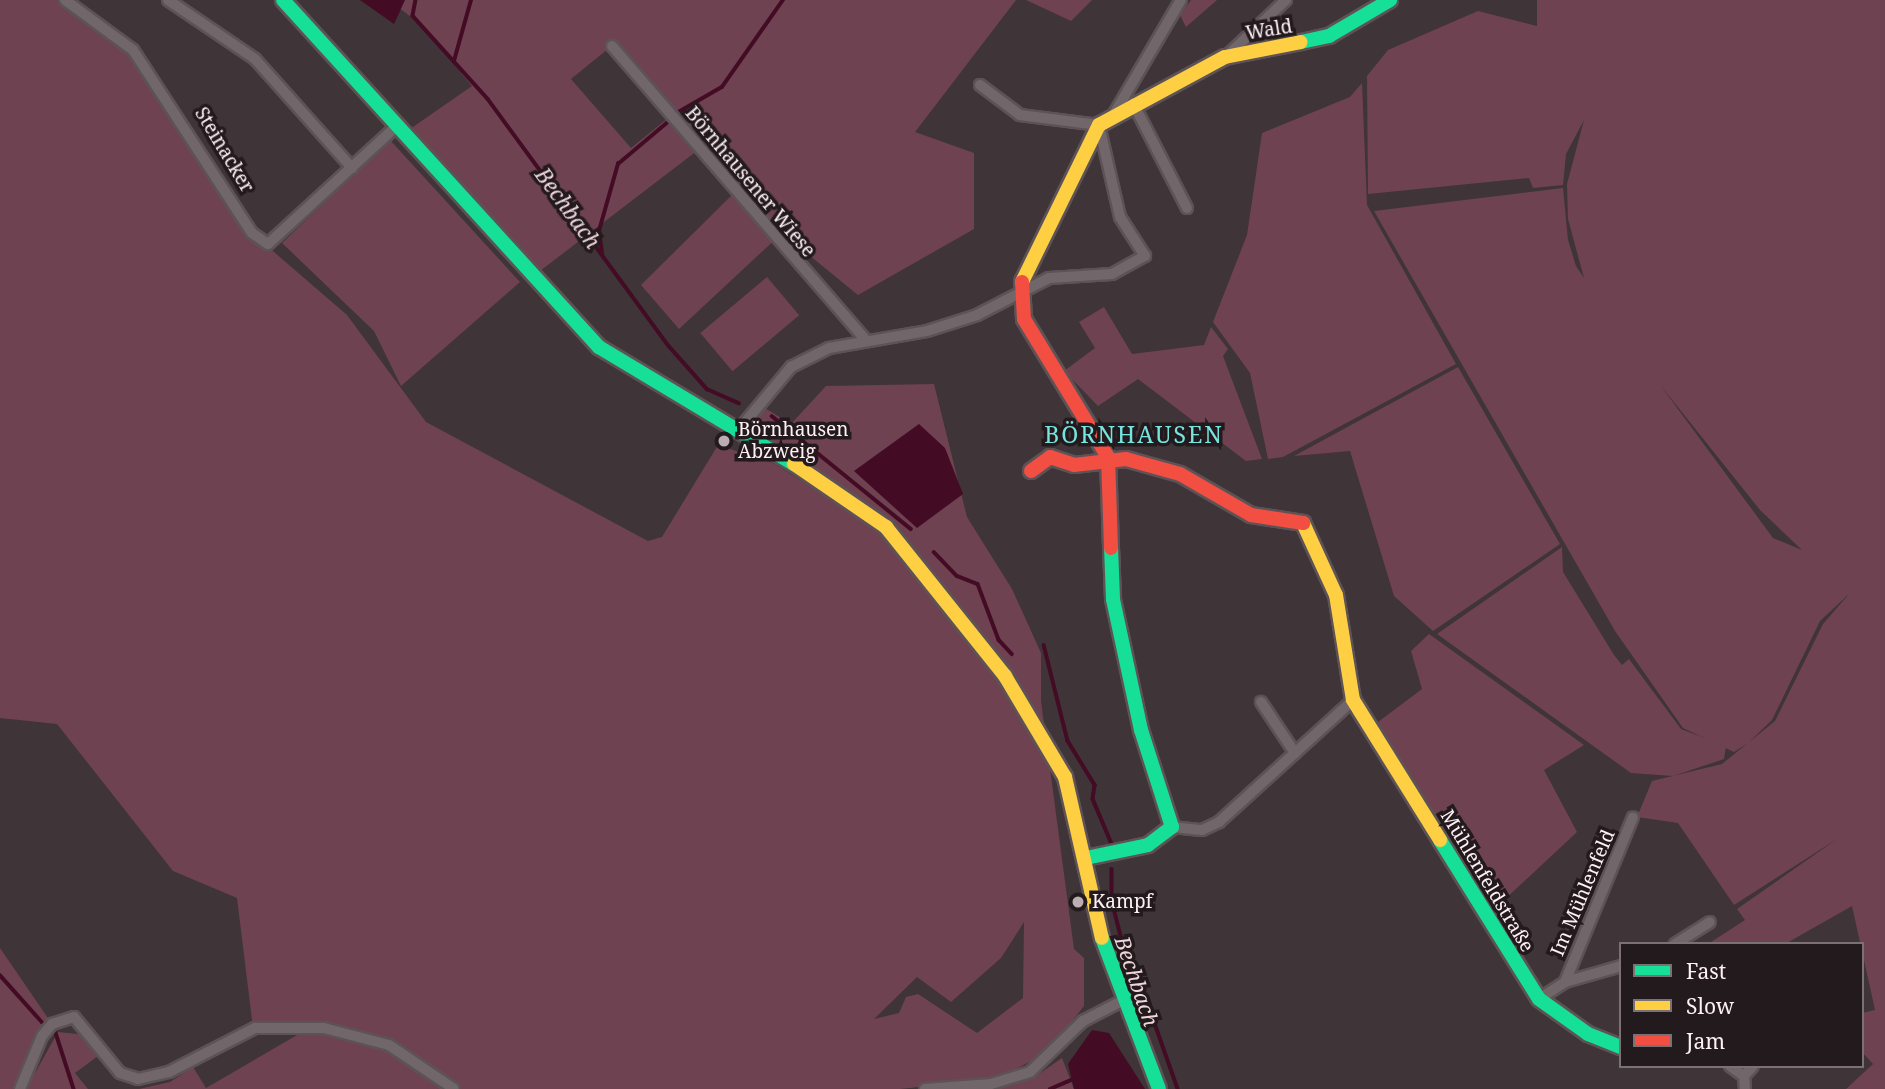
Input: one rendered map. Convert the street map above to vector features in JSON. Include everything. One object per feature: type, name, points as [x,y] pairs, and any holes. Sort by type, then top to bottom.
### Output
[{"type":"street","name":"Steinacker","points":[[65,0],[140,59],[252,233],[268,244],[397,126]]},
{"type":"street","points":[[168,0],[255,59],[352,168]]},
{"type":"street","points":[[282,0],[599,347],[737,432],[802,467],[906,546],[1051,747],[1085,854],[1120,1002],[1159,1089]]},
{"type":"street","points":[[1114,114],[1181,0]]},
{"type":"street","name":"Wald","points":[[1226,57],[1286,0]]},
{"type":"street","name":"Wald","points":[[1226,57],[1329,36],[1390,0]]},
{"type":"street","name":"Börnhausener Wiese","points":[[612,46],[864,338]]},
{"type":"street","points":[[1172,827],[1141,730],[1113,599],[1108,457],[1034,338],[1019,295],[1100,125],[1133,102],[1226,57]]},
{"type":"street","points":[[980,85],[1020,116],[1100,125]]},
{"type":"street","points":[[1133,102],[1187,208]]},
{"type":"street","points":[[737,432],[790,366],[864,338],[927,331],[1066,274],[1112,274],[1145,256],[1120,217],[1100,125]]},
{"type":"street","points":[[1031,471],[1049,457],[1074,464],[1108,457],[1180,474],[1251,515],[1308,524],[1336,595],[1353,700],[1219,822],[1202,830],[1172,827],[1148,845],[1085,854]]},
{"type":"street","name":"Mühlenfeldstraße","points":[[1353,700],[1539,999],[1588,1034],[1619,1046]]},
{"type":"street","points":[[1261,702],[1295,753]]},
{"type":"street","name":"Im Mühlenfeld","points":[[1565,982],[1633,817]]},
{"type":"street","points":[[1678,942],[1710,922]]},
{"type":"street","name":"Im Mühlenfeld","points":[[1539,999],[1565,982],[1619,967]]},
{"type":"street","points":[[925,1089],[991,1084],[1030,1072],[1083,1021],[1120,1002]]},
{"type":"street","points":[[20,1089],[42,1036],[64,1017],[74,1017],[120,1073],[154,1079],[255,1028],[324,1028],[389,1045],[454,1089]]},
{"type":"street","points":[[1733,1068],[1744,1076]]},
{"type":"street","points":[[1745,1089],[1744,1076],[1751,1068]]},
{"type":"shaded area","points":[[0,0],[62,0],[133,50],[252,233],[347,315],[426,422],[648,541],[662,537],[718,445],[773,463],[824,495],[834,482],[767,441],[754,425],[760,405],[791,424],[826,386],[934,384],[967,517],[1012,589],[1041,653],[1041,701],[1074,949],[1084,958],[1084,1006],[1061,1035],[1037,1058],[997,1079],[900,1089],[461,1089],[421,1060],[352,1029],[253,1028],[237,898],[173,871],[57,724],[0,718]],"holes":[[[1024,922],[1023,998],[977,1033],[918,994],[906,997],[899,1013],[874,1019],[917,977],[951,1002],[1001,958]]]},
{"type":"shaded area","points":[[360,0],[405,0],[394,24]]},
{"type":"shaded area","points":[[389,0],[1016,0],[915,132],[974,153],[974,229],[858,295],[782,233],[679,329],[641,285],[737,190],[702,147],[540,271],[410,129],[472,86],[420,24]],"holes":[[[608,49],[667,119],[631,148],[571,79]]]},
{"type":"shaded area","points":[[1026,0],[1092,0],[1071,21]]},
{"type":"shaded area","points":[[1191,0],[1217,0],[1186,27],[1180,15]]},
{"type":"shaded area","points":[[1537,0],[1885,0],[1885,1089],[1846,1089],[1873,1064],[1864,1054],[1864,1013],[1875,1010],[1864,960],[1864,942],[1860,942],[1852,906],[1789,942],[1711,942],[1745,920],[1737,909],[1837,839],[1734,905],[1678,823],[1637,817],[1652,781],[1722,764],[1747,743],[1734,752],[1683,728],[1615,631],[1374,211],[1563,188],[1568,240],[1576,266],[1584,278],[1568,219],[1567,184],[1584,120],[1566,154],[1563,185],[1533,188],[1529,178],[1368,194],[1367,76],[1388,50],[1478,11],[1537,26]],"holes":[[[1661,386],[1760,510],[1802,550],[1773,538]],[[1849,594],[1823,624],[1775,721],[1749,742],[1772,720],[1820,621]]]},
{"type":"shaded area","points":[[1362,83],[1367,205],[1456,364],[1283,457],[1268,459],[1250,373],[1213,322],[1247,235],[1262,133],[1350,97]]},
{"type":"shaded area","points":[[390,140],[520,282],[401,386],[374,331],[282,243]]},
{"type":"shaded area","points":[[767,277],[799,315],[732,371],[700,333]]},
{"type":"shaded area","points":[[1104,307],[1132,354],[1204,345],[1211,327],[1228,349],[1223,356],[1262,459],[1246,461],[1138,379],[1098,406],[1064,371],[1095,348],[1079,322]]},
{"type":"shaded area","points":[[1458,367],[1560,544],[1433,631],[1394,596],[1350,451],[1294,456]]},
{"type":"shaded area","points":[[919,424],[945,448],[963,494],[917,528],[854,471]]},
{"type":"shaded area","points":[[1562,547],[1563,572],[1614,655],[1622,665],[1629,659],[1681,729],[1726,746],[1724,759],[1673,776],[1631,773],[1437,634]]},
{"type":"shaded area","points":[[1429,634],[1584,745],[1544,770],[1577,832],[1488,915],[1378,722],[1422,689],[1411,651]]},
{"type":"shaded area","points":[[0,948],[52,1024],[20,1089],[0,1089]]},
{"type":"shaded area","points":[[1092,1030],[1109,1033],[1145,1089],[1074,1089],[1068,1064]]},
{"type":"shaded area","points":[[304,1031],[383,1047],[445,1089],[139,1089],[170,1082],[193,1067],[206,1088]]},
{"type":"shaded area","points":[[58,1032],[78,1034],[98,1056],[75,1073],[88,1089],[26,1089]]},
{"type":"shaded area","points":[[1062,1058],[1074,1089],[997,1089],[1036,1076]]},
{"type":"waterway","name":"Bechbach","points":[[416,0],[413,16],[488,99],[668,345],[707,389],[739,403]]},
{"type":"waterway","points":[[454,61],[471,0]]},
{"type":"waterway","points":[[675,114],[722,87],[783,0]]},
{"type":"waterway","points":[[602,254],[599,231],[618,164],[669,121]]},
{"type":"waterway","name":"Bechbach","points":[[772,416],[911,529]]},
{"type":"waterway","name":"Bechbach","points":[[934,552],[957,576],[978,584],[999,640],[1012,654]]},
{"type":"waterway","name":"Bechbach","points":[[1044,645],[1068,741],[1095,785],[1093,799],[1112,844]]},
{"type":"waterway","name":"Bechbach","points":[[1112,869],[1112,901],[1133,983],[1146,998],[1178,1089]]},
{"type":"waterway","points":[[0,975],[42,1022]]},
{"type":"waterway","points":[[56,1033],[74,1089]]},
{"type":"waterway","points":[[1050,1089],[1074,1079]]},
{"type":"traffic: fast","points":[[283,0],[599,347],[794,464]]},
{"type":"traffic: fast","points":[[1301,42],[1329,36],[1390,0]]},
{"type":"traffic: fast","points":[[1086,858],[1148,845],[1172,827],[1141,730],[1113,599],[1111,548]]},
{"type":"traffic: fast","points":[[1440,840],[1539,999],[1588,1034],[1619,1046]]},
{"type":"traffic: fast","points":[[1102,938],[1159,1089]]},
{"type":"traffic: slow","points":[[1022,282],[1099,125],[1225,57],[1301,42]]},
{"type":"traffic: slow","points":[[794,464],[886,527],[1005,676],[1065,777],[1102,938]]},
{"type":"traffic: slow","points":[[1303,523],[1336,595],[1353,700],[1440,840]]},
{"type":"traffic: jam","points":[[1022,282],[1024,319],[1108,457],[1111,548]]},
{"type":"traffic: jam","points":[[1031,471],[1050,457],[1074,465],[1126,459],[1180,474],[1251,515],[1303,523]]},
{"type":"place","name":"Börnhausen Abzweig","points":[[724,441]]},
{"type":"place","name":"Kampf","points":[[1078,902]]},
{"type":"district","name":"BÖRNHAUSEN","points":[[1134,434]]}]
